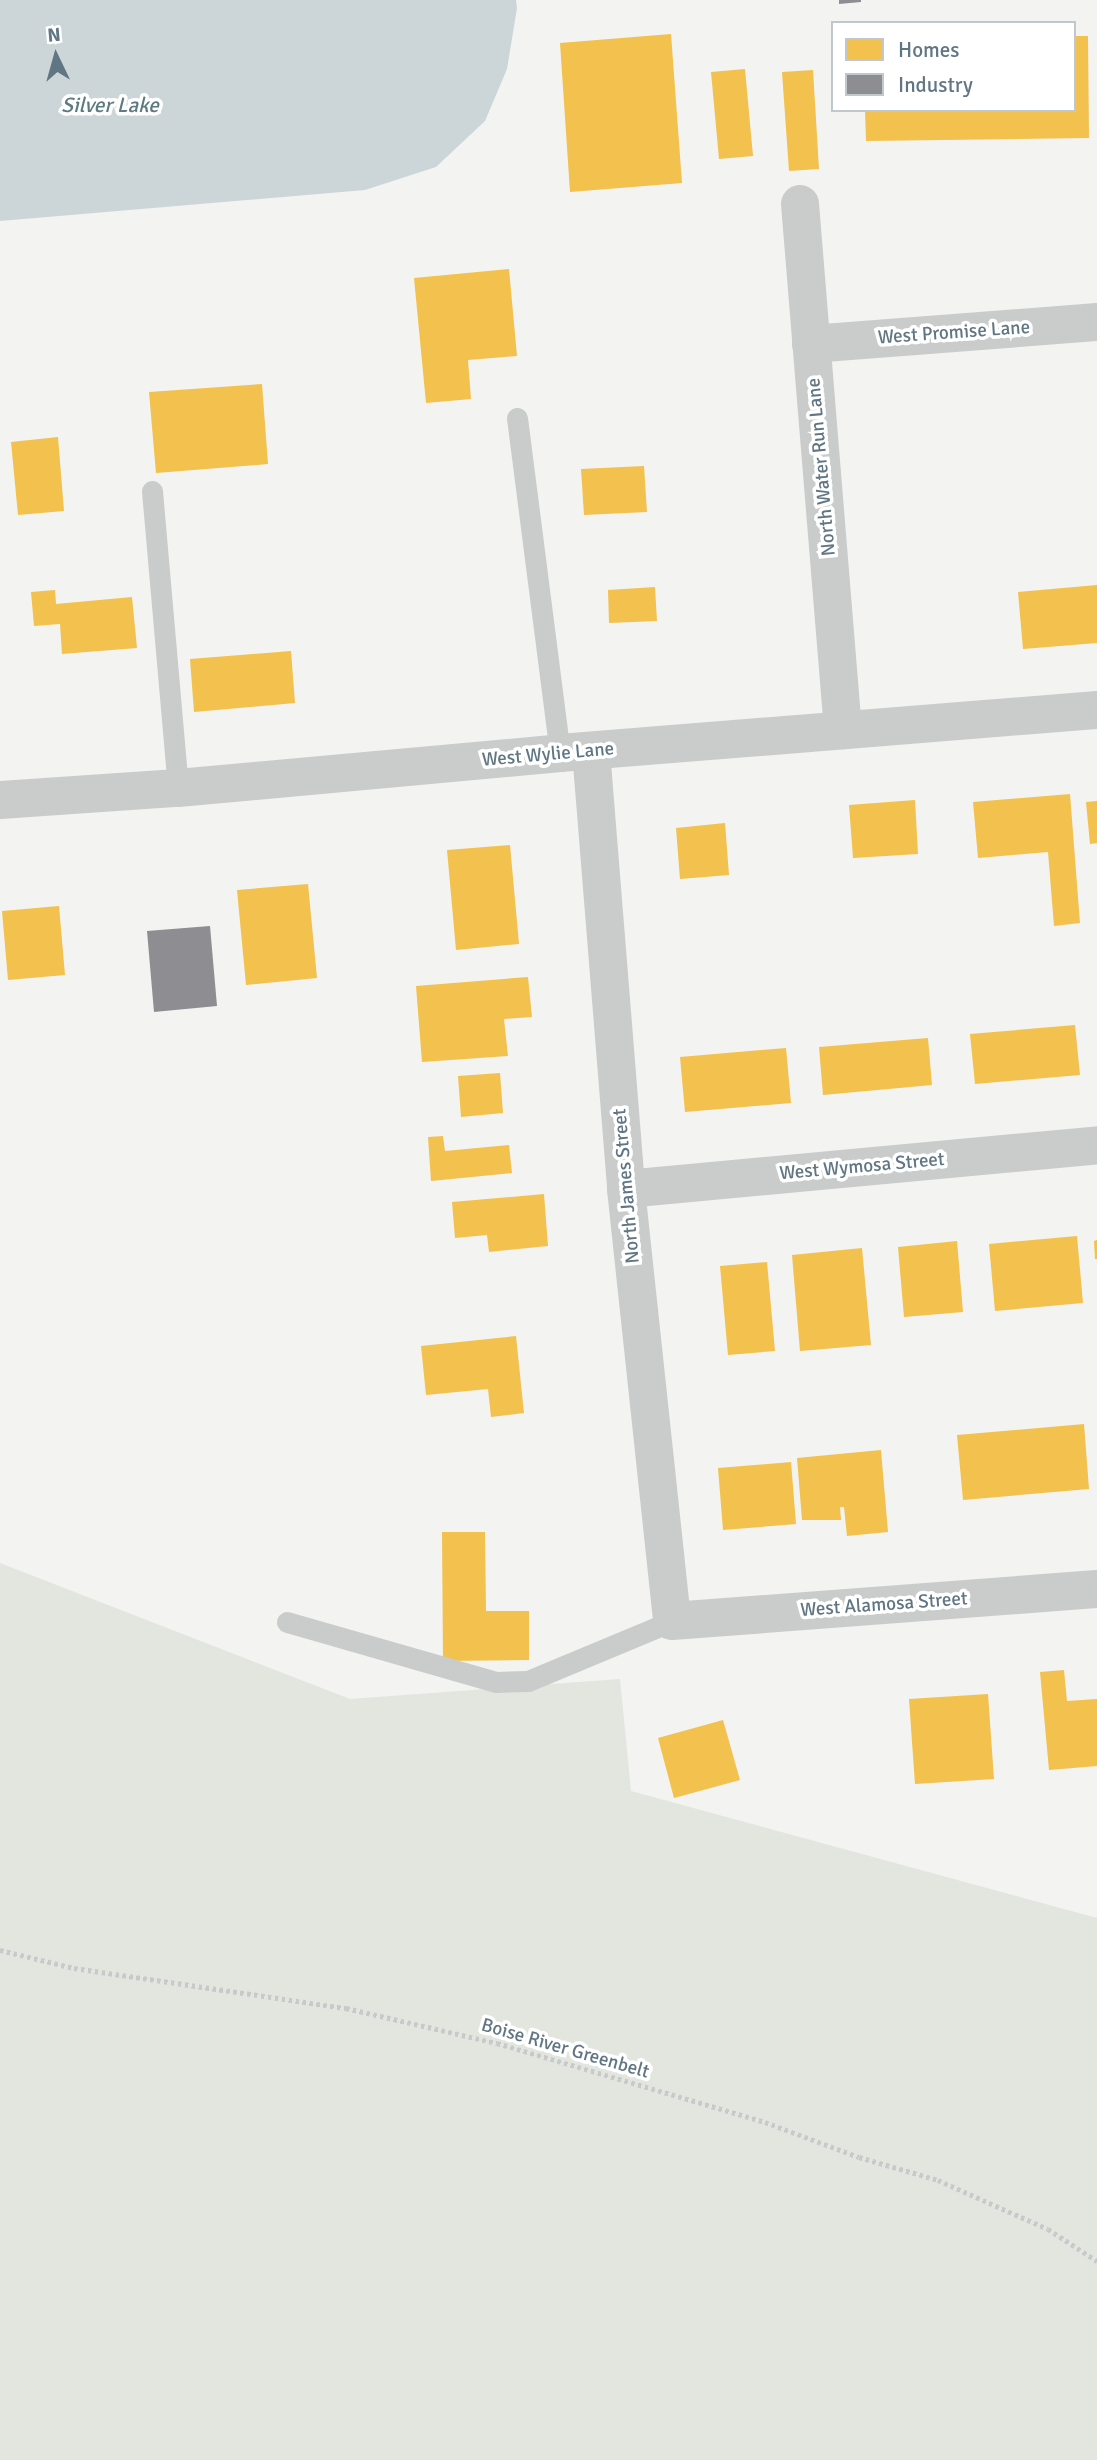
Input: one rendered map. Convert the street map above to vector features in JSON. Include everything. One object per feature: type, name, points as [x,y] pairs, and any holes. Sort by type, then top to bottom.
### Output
[{"type":"street","name":"North Water Run Lane","points":[[800,204],[843,730]]},
{"type":"street","name":"West Promise Lane","points":[[811,344],[1097,322]]},
{"type":"street","name":"West Wylie Lane","points":[[0,800],[178,788],[576,752],[1097,710]]},
{"type":"street","name":"North James Street","points":[[576,752],[672,1621]]},
{"type":"street","name":"West Wymosa Street","points":[[626,1189],[1097,1145]]},
{"type":"street","name":"West Alamosa Street","points":[[672,1621],[1097,1589]]},
{"type":"lane","points":[[517,418],[576,752]]},
{"type":"lane","points":[[152,491],[178,788]]},
{"type":"lane","points":[[287,1622],[496,1682],[528,1681],[672,1621]]},
{"type":"path","name":"Boise River Greenbelt","points":[[0,1950],[74,1968],[346,2008],[497,2043],[765,2122],[859,2157],[939,2180],[1048,2230],[1097,2261]]},
{"type":"shaded area","points":[[0,1563],[350,1699],[620,1679],[631,1791],[1097,1918],[1097,2460],[0,2460]]},
{"type":"water","name":"Silver Lake","points":[[0,0],[516,0],[517,8],[507,69],[485,121],[436,167],[365,190],[0,221]]},
{"type":"building: Homes","points":[[671,34],[682,183],[570,192],[560,43]]},
{"type":"building: Homes","points":[[1076,36],[1088,36],[1089,138],[866,141],[865,112],[1076,112]]},
{"type":"building: Homes","points":[[745,69],[753,156],[719,159],[711,72]]},
{"type":"building: Homes","points":[[813,70],[819,169],[789,171],[782,72]]},
{"type":"building: Homes","points":[[509,269],[517,356],[468,360],[471,399],[426,403],[414,278]]},
{"type":"building: Homes","points":[[262,384],[268,464],[156,473],[149,392]]},
{"type":"building: Homes","points":[[58,437],[64,511],[18,515],[11,442]]},
{"type":"building: Homes","points":[[644,466],[647,512],[584,515],[581,469]]},
{"type":"building: Homes","points":[[1097,585],[1097,643],[1023,649],[1018,592]]},
{"type":"building: Homes","points":[[655,587],[657,621],[609,623],[608,590]]},
{"type":"building: Homes","points":[[55,590],[56,604],[132,597],[137,648],[62,654],[60,624],[34,626],[31,592]]},
{"type":"building: Homes","points":[[291,651],[295,703],[194,712],[190,659]]},
{"type":"building: Homes","points":[[1070,794],[1080,923],[1054,926],[1048,852],[978,858],[973,802]]},
{"type":"building: Homes","points":[[915,800],[918,854],[853,858],[849,805]]},
{"type":"building: Homes","points":[[1097,801],[1097,843],[1090,844],[1086,802]]},
{"type":"building: Homes","points":[[725,823],[729,875],[680,879],[676,828]]},
{"type":"building: Homes","points":[[510,845],[519,944],[456,950],[447,850]]},
{"type":"building: Homes","points":[[308,884],[317,978],[246,985],[237,890]]},
{"type":"building: Homes","points":[[59,906],[65,975],[8,980],[2,911]]},
{"type":"building: Homes","points":[[528,977],[532,1017],[504,1019],[508,1056],[422,1062],[416,986]]},
{"type":"building: Homes","points":[[1075,1025],[1080,1075],[975,1084],[970,1034]]},
{"type":"building: Homes","points":[[928,1038],[932,1085],[823,1095],[819,1047]]},
{"type":"building: Homes","points":[[786,1048],[791,1103],[685,1112],[680,1057]]},
{"type":"building: Homes","points":[[500,1073],[503,1113],[461,1117],[458,1076]]},
{"type":"building: Homes","points":[[443,1136],[445,1151],[509,1145],[512,1173],[431,1181],[428,1137]]},
{"type":"building: Homes","points":[[544,1194],[548,1246],[489,1252],[487,1235],[455,1238],[452,1202]]},
{"type":"building: Homes","points":[[1077,1236],[1083,1303],[995,1311],[989,1244]]},
{"type":"building: Homes","points":[[1097,1240],[1097,1259],[1095,1259],[1094,1241]]},
{"type":"building: Homes","points":[[957,1241],[963,1312],[904,1317],[898,1247]]},
{"type":"building: Homes","points":[[862,1248],[871,1345],[800,1351],[792,1255]]},
{"type":"building: Homes","points":[[767,1262],[775,1351],[728,1355],[720,1266]]},
{"type":"building: Homes","points":[[516,1336],[524,1413],[491,1417],[488,1389],[426,1395],[421,1346]]},
{"type":"building: Homes","points":[[1084,1424],[1089,1489],[963,1500],[957,1435]]},
{"type":"building: Homes","points":[[881,1450],[888,1532],[847,1536],[844,1507],[840,1507],[841,1520],[802,1520],[797,1458]]},
{"type":"building: Homes","points":[[791,1462],[796,1524],[723,1530],[718,1468]]},
{"type":"building: Homes","points":[[442,1532],[485,1532],[486,1611],[529,1611],[529,1660],[443,1661]]},
{"type":"building: Homes","points":[[1064,1670],[1067,1701],[1097,1699],[1097,1766],[1049,1770],[1040,1672]]},
{"type":"building: Homes","points":[[988,1694],[994,1779],[915,1784],[909,1699]]},
{"type":"building: Homes","points":[[723,1720],[740,1780],[674,1798],[658,1738]]},
{"type":"building: Industry","points":[[839,0],[861,0],[861,2],[839,4]]},
{"type":"building: Industry","points":[[210,926],[217,1006],[154,1012],[147,931]]}]
